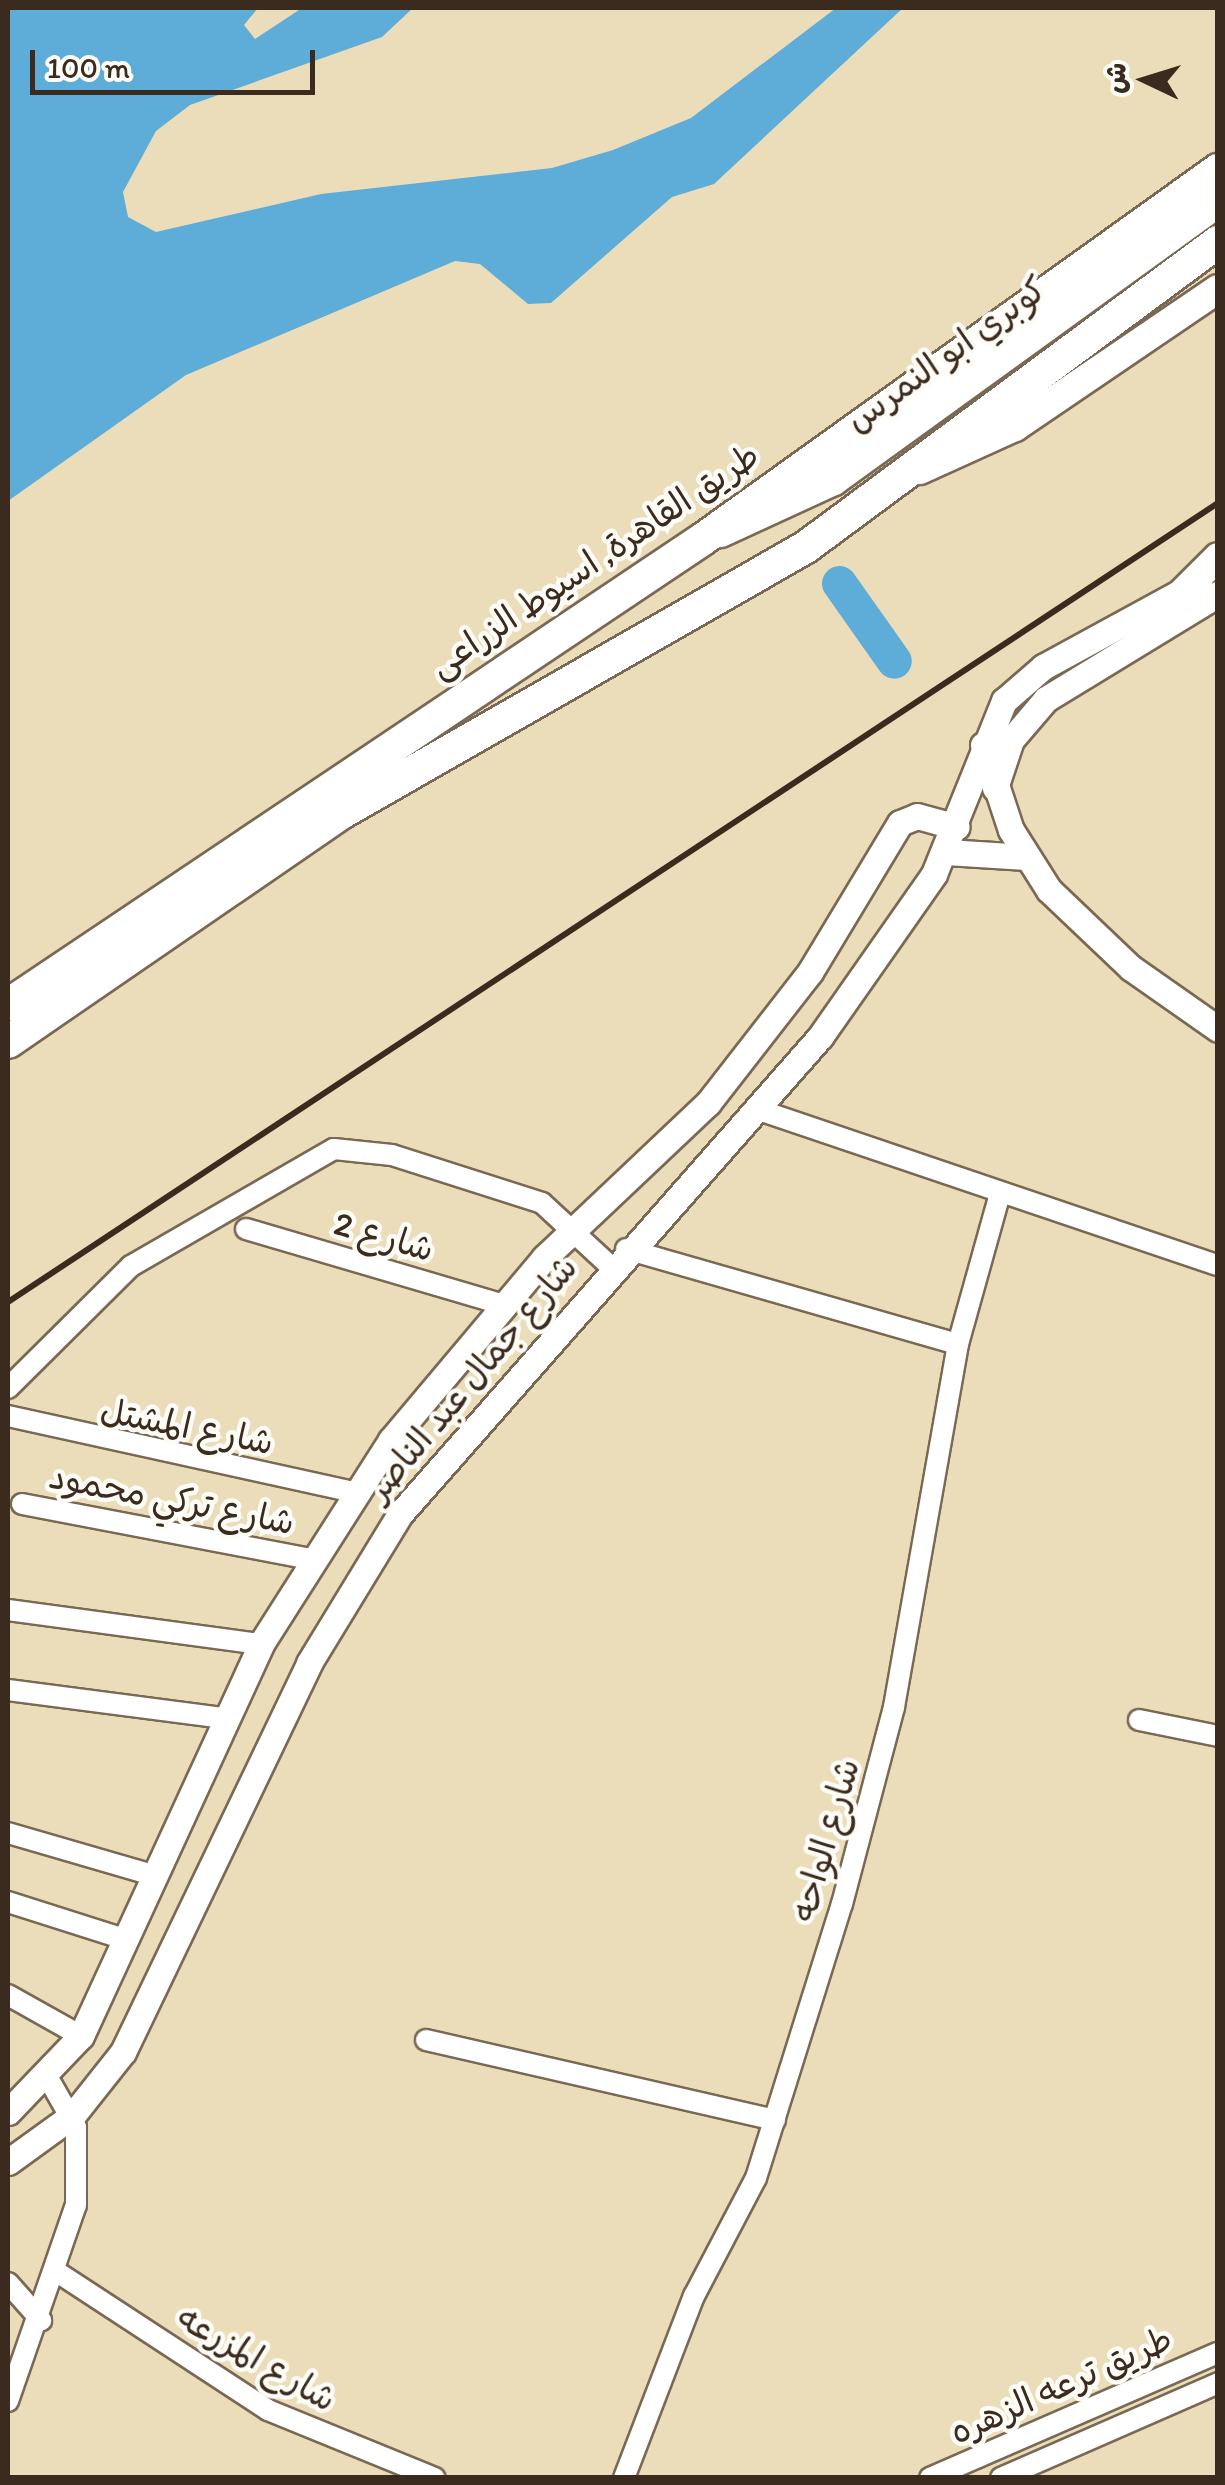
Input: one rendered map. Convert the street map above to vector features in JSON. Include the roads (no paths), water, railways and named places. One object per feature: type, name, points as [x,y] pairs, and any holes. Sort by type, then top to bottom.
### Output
[{"type":"highway","name":"طريق القاهرة, اسيوط الزراعى","points":[[8,1005],[704,539],[1218,170]]},
{"type":"highway","points":[[8,1042],[343,812],[708,607],[909,474],[1218,242]]},
{"type":"main road","name":"كوبري ابو النمرس","points":[[704,539],[834,481],[1218,204]]},
{"type":"main road","points":[[909,474],[1015,427],[1218,289]]},
{"type":"main road","points":[[1183,592],[1218,557]]},
{"type":"street","name":"شارع جمال عبد الناصر","points":[[8,2162],[73,2115],[123,2052],[309,1663],[400,1514],[618,1258],[758,1110],[849,996],[946,852],[982,743],[1021,682],[1218,570]]},
{"type":"street","points":[[995,788],[1011,740],[1046,698],[1218,594]]},
{"type":"street","points":[[982,743],[995,788],[1026,858],[1102,943],[1218,1029]]},
{"type":"street","name":"شارع جمال عبد الناصر","points":[[8,2112],[48,2078],[80,2036],[261,1644],[310,1558],[355,1492],[504,1305],[574,1227],[708,1103],[810,972],[904,819],[957,827]]},
{"type":"street","points":[[946,852],[1026,858]]},
{"type":"street","points":[[810,972],[849,996]]},
{"type":"street","points":[[758,1110],[1218,1265]]},
{"type":"street","points":[[8,1388],[131,1266],[306,1158],[349,1149],[392,1156],[542,1203],[618,1258],[958,1344]]},
{"type":"street","name":"شارع الواحه","points":[[624,2478],[775,2120],[874,1794],[958,1344],[1000,1194]]},
{"type":"street","name":"شارع 2","points":[[246,1229],[504,1305]]},
{"type":"street","name":"شارع المشتل","points":[[8,1416],[355,1492]]},
{"type":"street","name":"شارع تركي محمود","points":[[22,1504],[310,1558]]},
{"type":"street","points":[[8,1610],[261,1644]]},
{"type":"street","points":[[8,1690],[224,1718]]},
{"type":"street","points":[[1139,1720],[1218,1736]]},
{"type":"street","points":[[8,1832],[153,1875]]},
{"type":"street","points":[[8,1902],[124,1939]]},
{"type":"street","points":[[8,1995],[80,2036]]},
{"type":"street","points":[[426,2040],[775,2120]]},
{"type":"street","points":[[8,2401],[42,2320],[76,2206],[73,2115],[48,2078]]},
{"type":"street","name":"شارع المزرعه","points":[[57,2272],[268,2410],[435,2478]]},
{"type":"street","points":[[12,2296],[42,2320]]},
{"type":"street","name":"طريق ترعه الزهره","points":[[930,2478],[1218,2353]]},
{"type":"street","name":"طريق ترعه الزهره","points":[[1001,2478],[1218,2383]]},
{"type":"water","points":[[8,8],[258,8],[244,25],[255,39],[302,8],[413,8],[382,37],[190,105],[156,131],[123,192],[128,217],[156,232],[321,194],[552,168],[613,150],[691,118],[836,8],[903,8],[714,184],[672,197],[551,303],[528,304],[480,264],[455,261],[186,375],[8,501]]},
{"type":"waterway","points":[[839,583],[894,661]]},
{"type":"railway","points":[[8,1302],[1218,503]]}]
